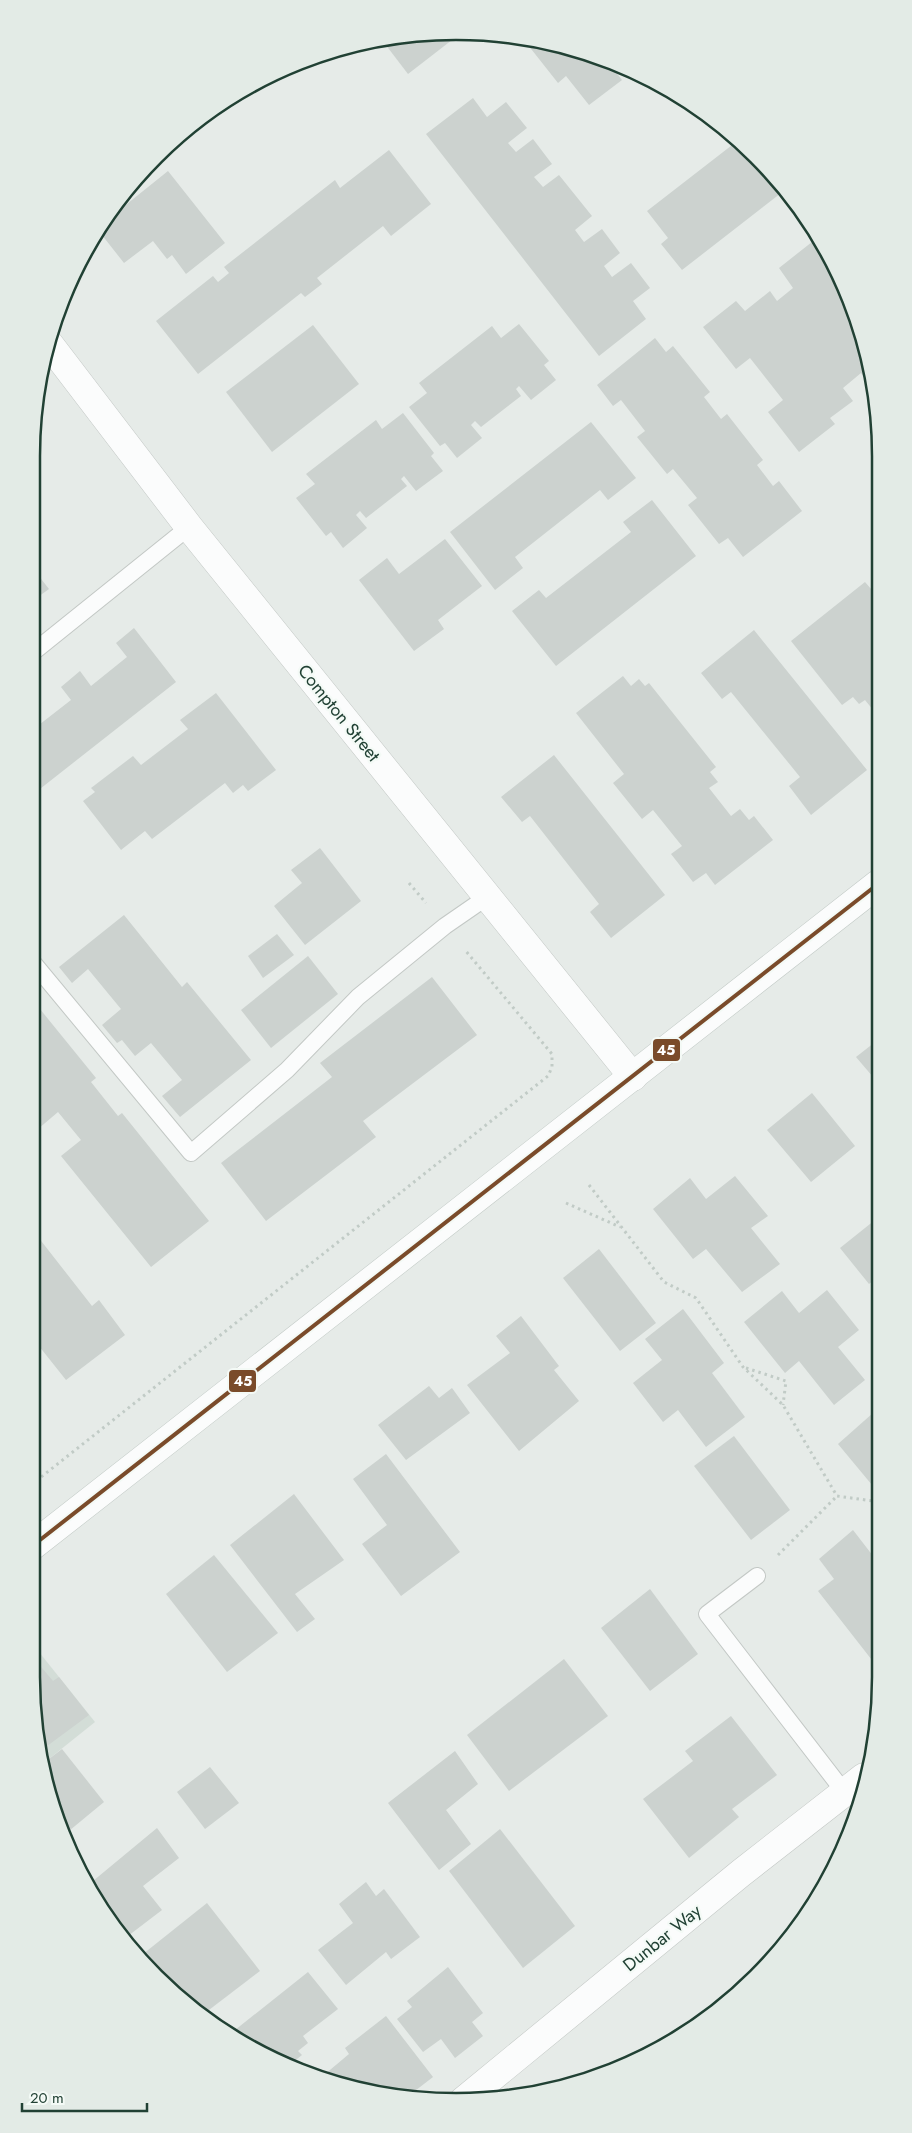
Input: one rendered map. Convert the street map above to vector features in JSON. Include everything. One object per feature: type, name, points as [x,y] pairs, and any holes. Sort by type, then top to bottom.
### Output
[{"type":"street","name":"Compton Street","points":[[54,350],[189,526],[633,1077]]},
{"type":"street","points":[[40,1540],[633,1077],[872,896]]},
{"type":"street","name":"Dunbar Way","points":[[474,2092],[741,1873],[854,1785]]},
{"type":"lane","points":[[40,647],[189,526]]},
{"type":"lane","points":[[40,971],[191,1153],[287,1070],[358,998],[445,926],[487,897]]},
{"type":"lane","points":[[757,1576],[707,1614],[854,1785]]},
{"type":"path","points":[[40,1477],[548,1076],[552,1067],[552,1054],[409,883]]},
{"type":"path","points":[[589,1185],[664,1282],[696,1298],[744,1366],[783,1405],[837,1496]]},
{"type":"path","points":[[566,1203],[622,1228]]},
{"type":"path","points":[[744,1366],[786,1381],[783,1405]]},
{"type":"path","points":[[837,1496],[872,1501]]},
{"type":"path","points":[[757,1576],[837,1496]]},
{"type":"shaded area","points":[[40,1653],[95,1722],[48,1759],[41,1704]]},
{"type":"building","points":[[452,40],[408,74],[387,46]]},
{"type":"building","points":[[529,47],[590,62],[616,72],[622,80],[589,105],[566,76],[558,83]]},
{"type":"building","points":[[473,98],[487,117],[506,102],[527,128],[508,143],[516,152],[533,139],[552,164],[534,177],[543,187],[559,175],[592,216],[575,230],[584,242],[602,229],[620,253],[604,266],[612,277],[631,263],[650,288],[633,301],[646,319],[599,356],[426,134]]},
{"type":"building","points":[[732,145],[779,195],[682,270],[661,244],[668,238],[647,211]]},
{"type":"building","points":[[389,150],[431,204],[391,236],[383,226],[317,278],[322,284],[305,297],[301,293],[198,374],[156,321],[213,276],[218,282],[229,273],[224,267],[335,180],[340,188]]},
{"type":"building","points":[[168,171],[225,243],[186,274],[172,255],[167,259],[153,241],[124,263],[103,236],[123,207]]},
{"type":"building","points":[[812,242],[829,272],[850,322],[864,377],[861,373],[843,388],[853,401],[830,418],[835,424],[799,452],[768,412],[783,400],[750,358],[736,369],[703,327],[736,301],[745,311],[770,291],[777,301],[793,288],[779,268]]},
{"type":"building","points":[[519,324],[549,361],[544,365],[556,380],[531,400],[519,386],[516,389],[521,396],[481,427],[475,421],[471,425],[482,438],[457,458],[445,443],[440,446],[409,407],[427,393],[419,383],[492,326],[501,338]]},
{"type":"building","points":[[313,325],[359,384],[272,452],[226,392]]},
{"type":"building","points":[[655,338],[666,352],[673,346],[710,392],[704,397],[721,419],[727,414],[763,460],[757,465],[773,486],[779,481],[802,511],[743,557],[728,538],[719,544],[688,505],[697,498],[673,469],[667,474],[637,437],[645,431],[621,400],[613,406],[597,385]]},
{"type":"building","points":[[403,413],[434,453],[431,456],[443,471],[416,491],[404,476],[401,479],[407,486],[366,518],[360,511],[356,515],[367,528],[343,548],[331,532],[326,536],[296,498],[315,484],[306,474],[376,420],[382,429]]},
{"type":"building","points":[[591,422],[636,478],[608,500],[600,490],[515,557],[523,568],[495,590],[450,532]]},
{"type":"building","points":[[652,500],[696,556],[556,666],[512,611],[539,590],[546,598],[631,532],[623,522]]},
{"type":"building","points":[[445,539],[482,586],[438,620],[444,629],[414,651],[359,580],[387,558],[399,574]]},
{"type":"building","points":[[40,578],[49,589],[40,596]]},
{"type":"building","points":[[865,582],[872,590],[872,709],[865,700],[859,704],[853,697],[842,705],[791,641]]},
{"type":"building","points":[[134,628],[176,682],[40,789],[40,724],[71,700],[61,687],[80,671],[91,686],[127,657],[116,643]]},
{"type":"building","points":[[754,630],[867,770],[811,815],[789,786],[800,777],[731,692],[722,699],[701,673]]},
{"type":"building","points":[[623,676],[631,686],[639,679],[645,686],[649,683],[716,767],[710,772],[718,782],[709,788],[731,816],[740,809],[749,820],[754,816],[773,840],[715,885],[706,873],[693,882],[671,854],[682,846],[653,810],[642,819],[613,783],[624,774],[576,713]]},
{"type":"building","points":[[216,693],[276,770],[248,791],[243,785],[233,793],[225,783],[152,839],[145,831],[121,850],[83,801],[95,792],[91,788],[133,756],[141,765],[188,729],[180,720]]},
{"type":"building","points":[[554,755],[665,895],[611,938],[590,912],[599,904],[530,816],[522,822],[501,797]]},
{"type":"building","points":[[320,848],[361,901],[305,945],[274,906],[302,883],[291,870]]},
{"type":"building","points":[[124,915],[182,987],[187,982],[251,1060],[180,1117],[162,1096],[182,1080],[151,1043],[135,1056],[122,1040],[117,1043],[102,1025],[121,1009],[88,969],[72,983],[59,967]]},
{"type":"building","points":[[277,934],[294,955],[263,978],[248,956]]},
{"type":"building","points":[[308,956],[338,994],[271,1048],[241,1010]]},
{"type":"building","points":[[432,977],[477,1035],[363,1121],[376,1137],[266,1221],[221,1163],[332,1077],[320,1063]]},
{"type":"building","points":[[40,1009],[96,1078],[91,1082],[118,1116],[122,1113],[209,1221],[151,1267],[61,1156],[81,1140],[58,1112],[40,1127]]},
{"type":"building","points":[[872,1044],[872,1076],[856,1057]]},
{"type":"building","points":[[812,1093],[855,1146],[811,1182],[767,1130]]},
{"type":"building","points":[[735,1176],[768,1216],[751,1228],[780,1264],[742,1292],[706,1249],[693,1259],[653,1209],[690,1178],[706,1199]]},
{"type":"building","points":[[872,1222],[872,1282],[869,1284],[840,1248]]},
{"type":"building","points":[[40,1240],[92,1306],[99,1300],[125,1335],[66,1380],[40,1347]]},
{"type":"building","points":[[599,1249],[656,1323],[620,1351],[563,1278]]},
{"type":"building","points":[[827,1290],[859,1330],[838,1347],[865,1380],[834,1405],[799,1361],[785,1373],[744,1322],[782,1291],[799,1313]]},
{"type":"building","points":[[683,1309],[724,1363],[712,1373],[745,1417],[706,1447],[678,1410],[663,1422],[633,1383],[662,1360],[645,1339]]},
{"type":"building","points":[[521,1316],[559,1366],[554,1370],[579,1401],[519,1451],[467,1385],[510,1353],[496,1336]]},
{"type":"building","points":[[429,1386],[439,1398],[452,1388],[470,1413],[406,1460],[378,1425]]},
{"type":"building","points":[[872,1414],[872,1485],[838,1444]]},
{"type":"building","points":[[734,1436],[790,1510],[751,1540],[694,1466]]},
{"type":"building","points":[[386,1454],[460,1552],[401,1596],[362,1544],[387,1525],[353,1479]]},
{"type":"building","points":[[294,1494],[344,1560],[295,1594],[315,1619],[297,1632],[230,1545]]},
{"type":"building","points":[[853,1530],[872,1555],[872,1660],[818,1591],[834,1579],[819,1559]]},
{"type":"building","points":[[214,1555],[278,1633],[227,1672],[166,1594]]},
{"type":"building","points":[[650,1589],[698,1654],[650,1691],[601,1628]]},
{"type":"building","points":[[564,1659],[608,1716],[509,1791],[467,1735]]},
{"type":"building","points":[[40,1666],[53,1681],[59,1677],[89,1715],[46,1747],[41,1704]]},
{"type":"building","points":[[731,1716],[777,1775],[732,1809],[739,1817],[689,1858],[643,1799],[693,1761],[685,1751]]},
{"type":"building","points":[[62,1749],[104,1802],[70,1830],[54,1785],[48,1759]]},
{"type":"building","points":[[455,1751],[478,1784],[446,1810],[471,1844],[439,1870],[388,1803]]},
{"type":"building","points":[[210,1767],[239,1803],[205,1829],[177,1792]]},
{"type":"building","points":[[157,1828],[179,1858],[143,1886],[162,1910],[130,1935],[110,1908],[94,1881]]},
{"type":"building","points":[[500,1829],[575,1926],[523,1968],[449,1871]]},
{"type":"building","points":[[366,1882],[376,1896],[384,1889],[420,1937],[391,1959],[386,1952],[346,1985],[318,1950],[353,1923],[339,1904]]},
{"type":"building","points":[[207,1903],[260,1971],[208,2011],[182,1990],[145,1953]]},
{"type":"building","points":[[448,1967],[483,2013],[472,2022],[483,2036],[455,2058],[441,2039],[423,2052],[397,2019],[412,2007],[407,2001]]},
{"type":"building","points":[[308,1972],[338,2009],[303,2036],[308,2043],[298,2051],[302,2055],[295,2060],[272,2050],[236,2029]]},
{"type":"building","points":[[734,1986],[711,2006],[710,2005]]},
{"type":"building","points":[[386,2016],[433,2077],[415,2090],[375,2085],[327,2073],[349,2054],[345,2048]]},
{"type":"transit line","name":"45","points":[[40,1540],[872,889]]}]
